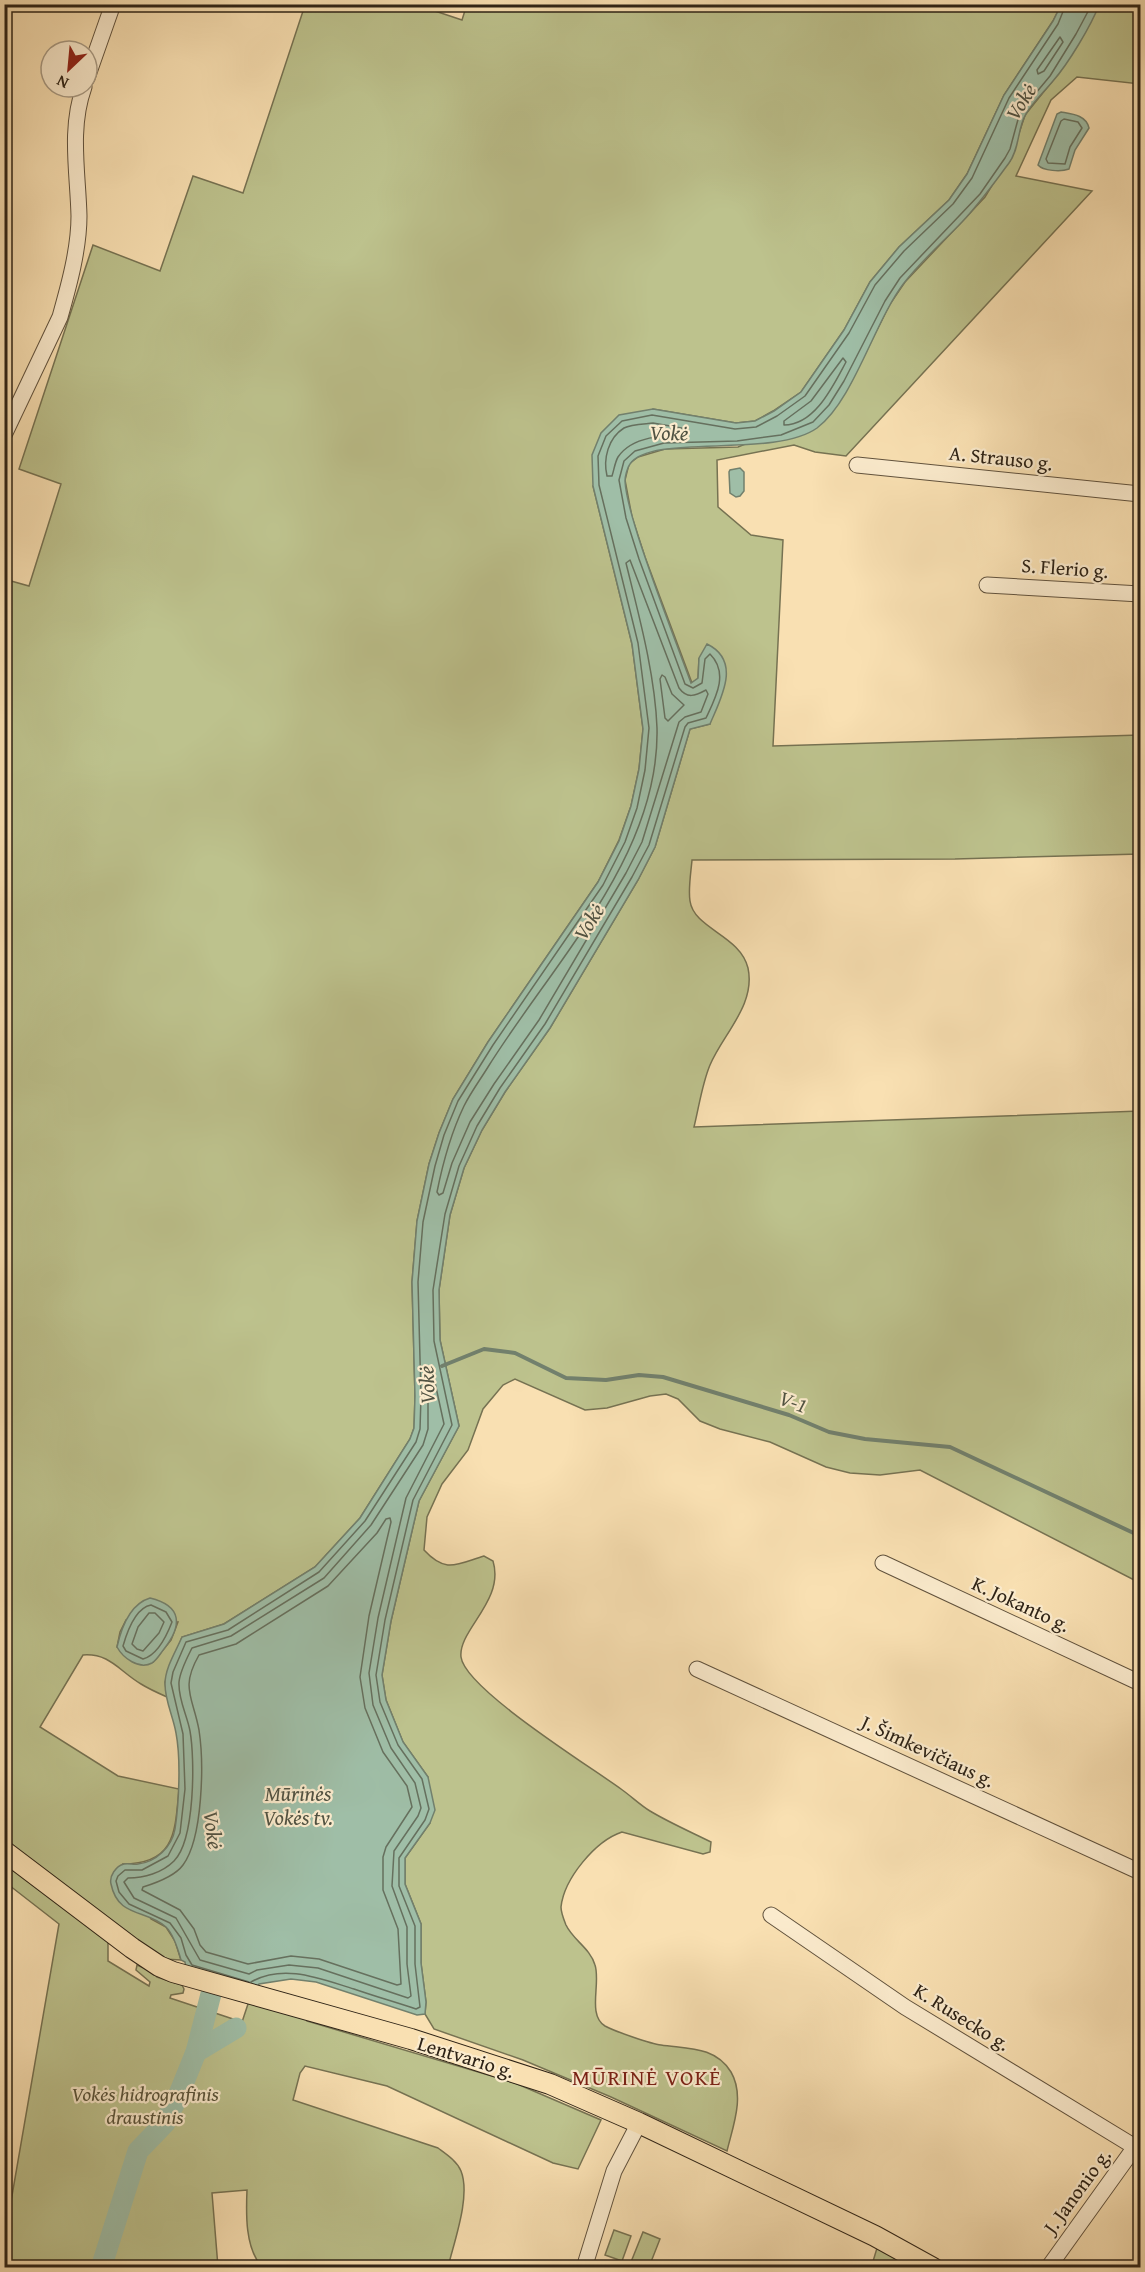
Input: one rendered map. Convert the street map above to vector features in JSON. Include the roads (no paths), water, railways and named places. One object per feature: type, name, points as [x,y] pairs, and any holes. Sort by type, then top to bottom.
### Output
[{"type":"main road","name":"Lentvario g.","points":[[4,1851],[139,1953],[173,1972],[411,2039],[550,2084],[639,2123],[875,2236],[933,2268]]},
{"type":"street","points":[[99,44],[113,4]]},
{"type":"street","points":[[4,435],[60,317],[66,298],[79,218],[75,151],[77,119],[81,99]]},
{"type":"street","name":"A. Strauso g.","points":[[857,465],[1140,494]]},
{"type":"street","name":"S. Flerio g.","points":[[987,585],[1140,594]]},
{"type":"street","name":"K. Jokanto g.","points":[[883,1563],[1140,1683]]},
{"type":"street","name":"J. Šimkevičiaus g.","points":[[697,1669],[1140,1872]]},
{"type":"street","name":"K. Rusecko g.","points":[[771,1915],[915,2013],[1138,2143]]},
{"type":"street","points":[[584,2268],[614,2171],[639,2123]]},
{"type":"street","name":"J. Janonio g.","points":[[1048,2268],[1138,2143]]},
{"type":"water","name":"Mūrinės Vokės tv.","points":[[1061,5],[1099,5],[1072,55],[1026,114],[1013,157],[969,215],[904,283],[883,318],[853,380],[830,415],[817,428],[798,437],[745,445],[662,450],[643,455],[630,464],[627,470],[626,488],[634,523],[691,683],[698,678],[699,658],[707,644],[718,651],[724,660],[726,681],[710,724],[690,729],[655,847],[638,880],[550,1028],[505,1092],[482,1130],[464,1168],[450,1215],[439,1290],[440,1340],[459,1426],[419,1501],[391,1621],[382,1675],[386,1700],[403,1742],[428,1777],[435,1810],[430,1823],[405,1858],[405,1884],[421,1924],[425,2014],[417,2015],[316,1982],[291,1979],[259,1984],[256,1990],[186,1970],[185,1962],[181,1960],[169,1930],[158,1921],[126,1908],[115,1895],[111,1884],[114,1872],[121,1865],[145,1863],[162,1853],[175,1829],[179,1768],[178,1744],[165,1690],[165,1678],[169,1666],[182,1637],[224,1624],[315,1567],[360,1518],[410,1439],[414,1428],[412,1282],[417,1221],[429,1164],[439,1133],[453,1099],[488,1042],[598,882],[619,841],[631,806],[639,769],[643,729],[632,644],[593,486],[592,455],[601,433],[619,415],[653,409],[736,423],[755,421],[801,392],[844,330],[870,282],[899,247],[949,200],[967,174],[1004,95],[1053,21]]},
{"type":"water","points":[[1061,112],[1082,118],[1089,128],[1075,150],[1069,169],[1048,170],[1038,165],[1057,114]]},
{"type":"water","points":[[740,468],[744,472],[744,491],[736,497],[730,493],[729,472]]},
{"type":"water","points":[[150,1598],[169,1606],[174,1612],[176,1625],[170,1641],[157,1659],[147,1665],[142,1665],[127,1659],[117,1647],[124,1625],[132,1611]]},
{"type":"waterway","name":"V-1","points":[[442,1366],[484,1349],[515,1353],[566,1378],[606,1380],[639,1375],[663,1377],[789,1415],[829,1432],[865,1439],[950,1447],[1140,1536]]},
{"type":"waterway","name":"Vokė","points":[[101,2268],[138,2151],[165,2123],[179,2094],[196,2052],[212,1990]]},
{"type":"waterway","points":[[196,2052],[236,2028]]},
{"type":"district","name":"MŪRINĖ VOKĖ","points":[[647,2077]]},
{"type":"park label","name":"Vokės hidrografinis draustinis","points":[[145,2106]]}]
